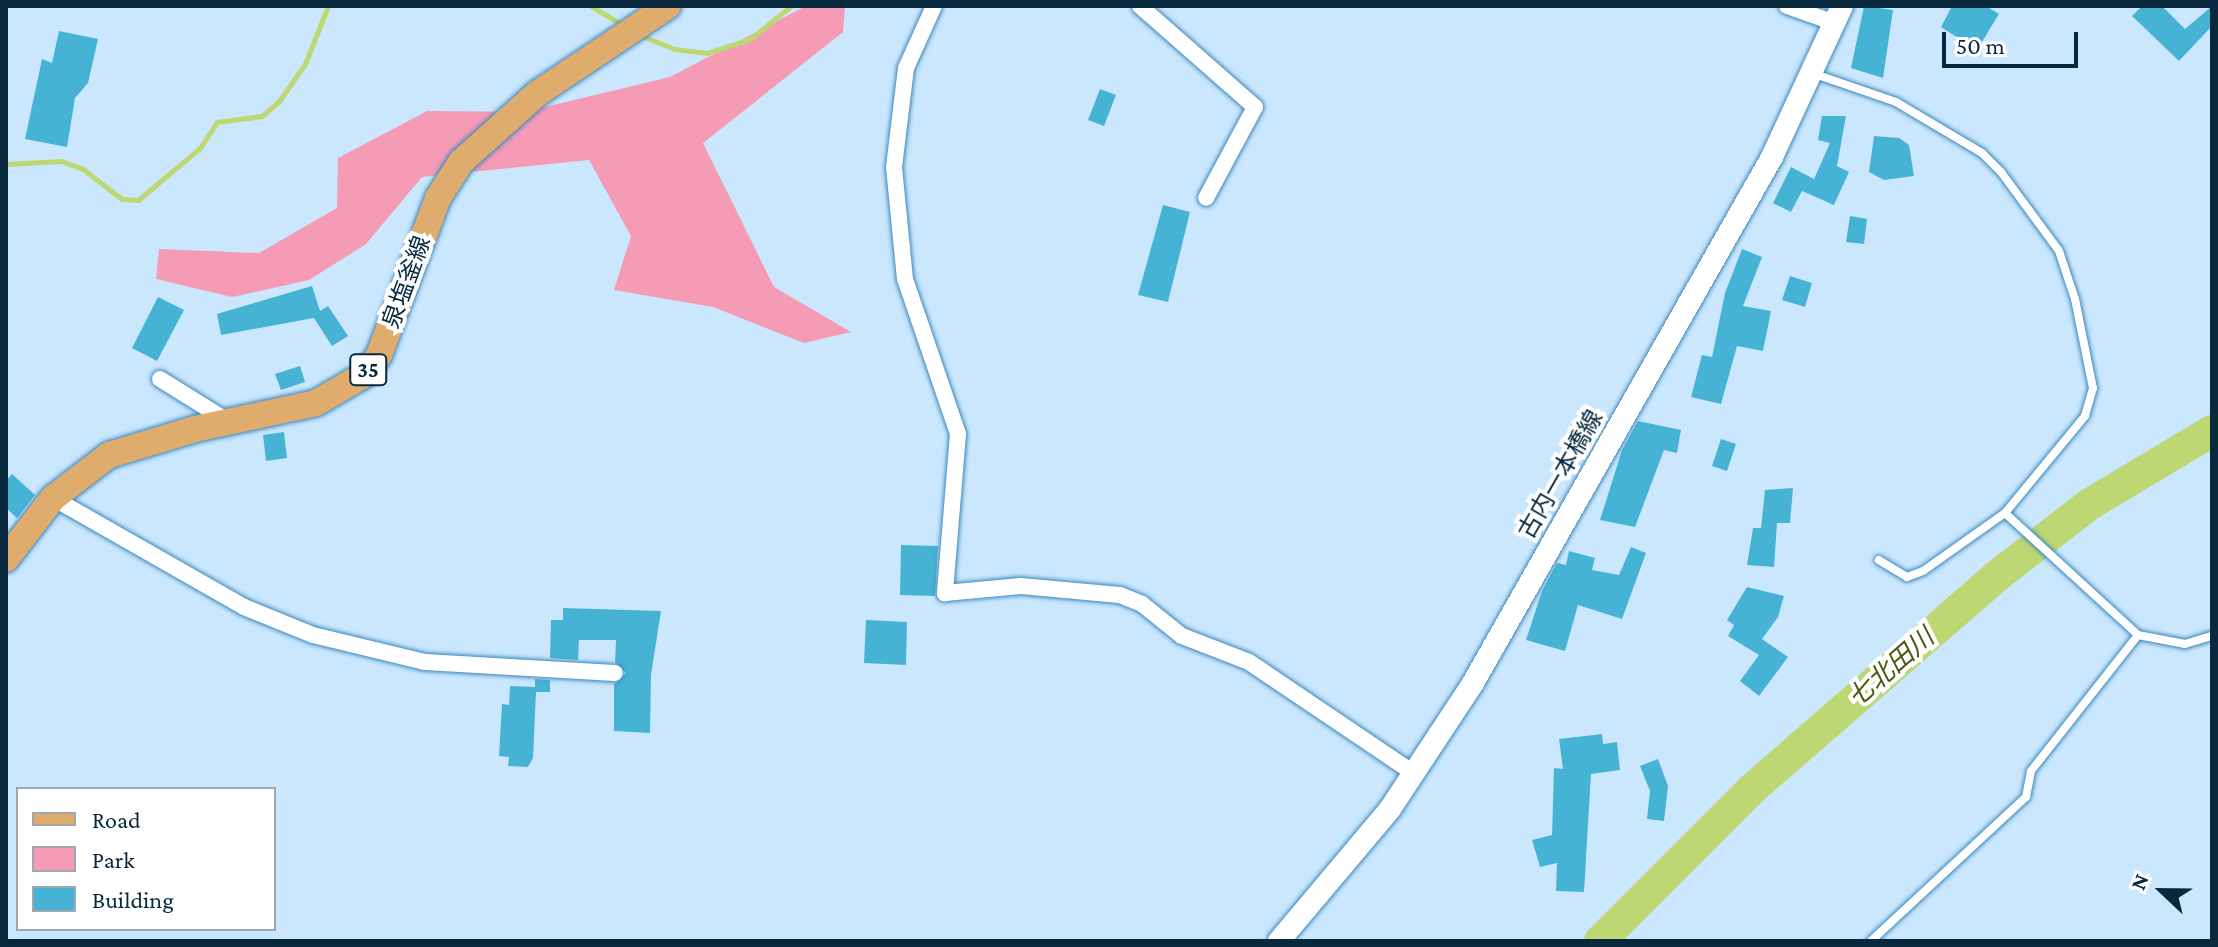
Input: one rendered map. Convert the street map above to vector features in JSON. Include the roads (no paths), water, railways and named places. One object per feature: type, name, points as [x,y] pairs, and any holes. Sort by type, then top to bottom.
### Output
[{"type":"main road","name":"泉塩釜線","points":[[6,559],[53,498],[83,471],[136,444],[316,403],[364,375],[379,355],[438,198],[461,162],[538,93],[664,9]]},
{"type":"street","points":[[934,6],[906,68],[894,167],[905,279],[958,434],[945,593],[1021,586],[1120,595],[1142,604],[1182,636],[1242,658],[1415,774]]},
{"type":"street","points":[[1140,6],[1255,107],[1206,198]]},
{"type":"street","points":[[1787,6],[1839,15]]},
{"type":"street","name":"古内一本橋線","points":[[1279,941],[1415,774],[1772,157],[1839,15]]},
{"type":"street","points":[[160,379],[229,422]]},
{"type":"street","points":[[53,498],[244,607],[313,635],[425,662],[615,673]]},
{"type":"lane","points":[[1812,73],[1896,102],[1982,153],[2059,251],[2075,299],[2093,388],[2085,416],[2005,513],[1923,571],[1907,577],[1879,560]]},
{"type":"lane","points":[[2005,513],[2138,635],[2185,644],[2212,636]]},
{"type":"lane","points":[[1871,941],[2026,797],[2031,771],[2091,701],[2138,635]]},
{"type":"waterway","points":[[6,164],[61,161],[83,169],[122,199],[138,200],[200,148],[217,122],[262,116],[279,101],[305,64],[328,6]]},
{"type":"waterway","points":[[591,6],[624,26]]},
{"type":"waterway","points":[[640,35],[675,49],[707,53],[750,39],[791,6]]},
{"type":"waterway","name":"七北田川","points":[[1600,941],[1752,789],[1998,575],[2090,504],[2212,431]]}]
